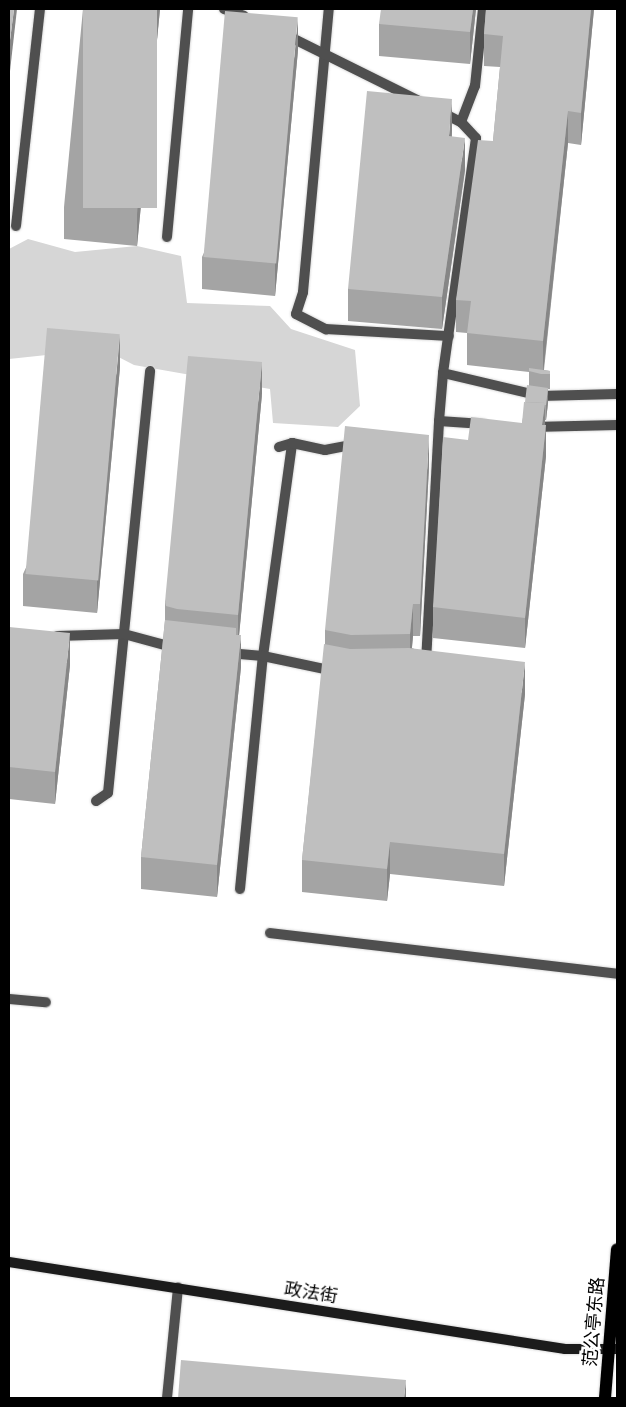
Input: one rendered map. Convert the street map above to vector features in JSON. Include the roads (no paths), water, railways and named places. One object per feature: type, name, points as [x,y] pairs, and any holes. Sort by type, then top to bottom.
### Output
[{"type":"main road","name":"范公亭东路","points":[[605,1398],[613,1350],[617,1249]]},
{"type":"street","points":[[16,226],[40,9]]},
{"type":"street","points":[[168,237],[188,9]]},
{"type":"street","points":[[224,9],[252,20]]},
{"type":"street","points":[[329,9],[323,52],[303,292],[296,314],[326,329],[449,336]]},
{"type":"street","points":[[462,122],[475,86],[484,9]]},
{"type":"street","points":[[279,32],[462,122],[476,138],[439,421],[433,436],[425,664],[419,669]]},
{"type":"street","points":[[96,801],[108,793],[150,370]]},
{"type":"street","points":[[444,373],[540,396],[617,394]]},
{"type":"street","points":[[439,421],[498,425]]},
{"type":"street","points":[[518,426],[617,425]]},
{"type":"street","points":[[280,447],[292,443],[325,450],[362,442]]},
{"type":"street","points":[[240,889],[263,656],[292,443]]},
{"type":"street","points":[[44,634],[70,637],[124,634],[186,649]]},
{"type":"street","points":[[215,652],[263,656],[350,674]]},
{"type":"street","points":[[270,933],[617,974]]},
{"type":"street","points":[[9,999],[46,1002]]},
{"type":"street","name":"政法街","points":[[9,1262],[576,1350],[613,1350]]},
{"type":"street","points":[[167,1398],[178,1288]]}]
